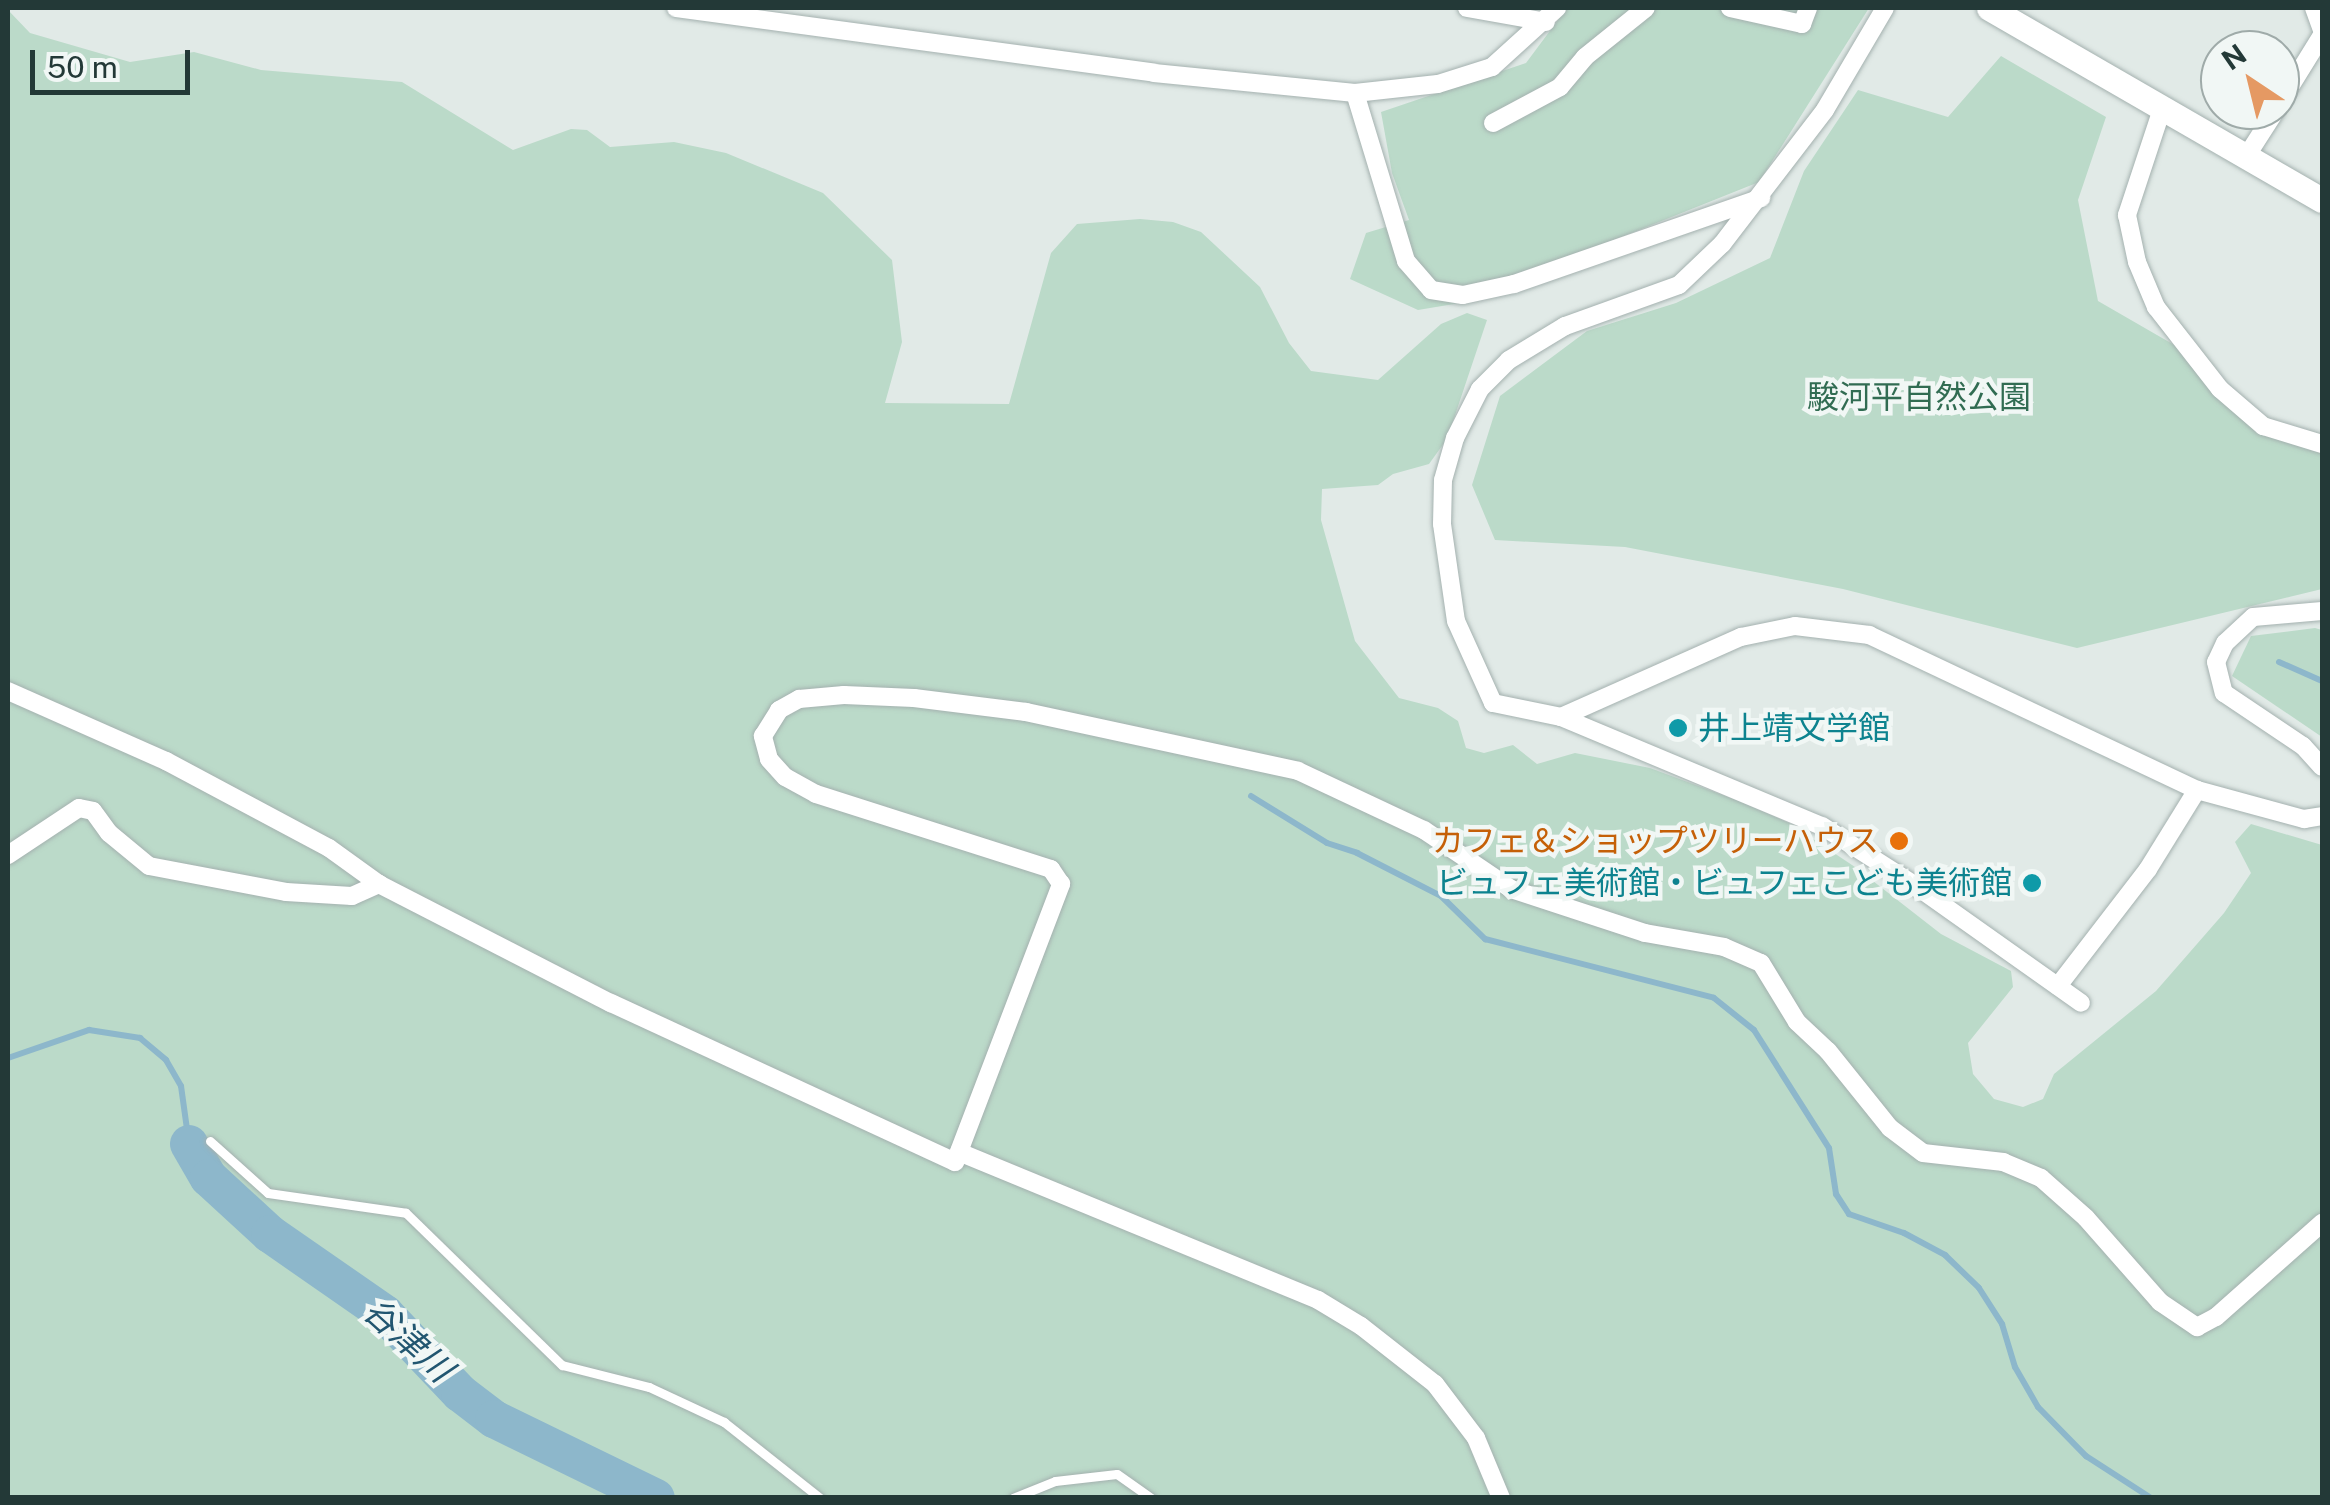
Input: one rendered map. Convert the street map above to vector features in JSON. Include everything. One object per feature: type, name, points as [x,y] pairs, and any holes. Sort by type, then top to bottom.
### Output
[{"type":"street","points":[[676,8],[1189,77],[1355,94],[1438,84],[1492,67],[1551,15]]},
{"type":"street","points":[[1466,8],[1551,15]]},
{"type":"street","points":[[1493,123],[1560,87],[1585,58],[1646,8]]},
{"type":"street","points":[[1730,8],[1802,24],[1808,8]]},
{"type":"street","points":[[1886,8],[1825,110],[1760,198],[1722,244],[1679,285],[1564,326],[1509,360],[1480,389],[1454,438],[1443,480],[1442,524],[1456,621],[1492,703],[1561,716],[1822,826],[1916,886],[2082,1003]]},
{"type":"street","points":[[1989,8],[2322,200]]},
{"type":"street","points":[[2300,70],[2322,33],[2314,8]]},
{"type":"street","points":[[1355,94],[1406,262],[1431,290],[1462,295],[1514,284],[1760,198]]},
{"type":"street","points":[[2162,109],[2127,215],[2138,262],[2156,307],[2220,389],[2263,426],[2322,444]]},
{"type":"street","points":[[2246,157],[2263,130]]},
{"type":"street","points":[[2322,611],[2253,617],[2225,643],[2216,662],[2224,693],[2303,746],[2322,767]]},
{"type":"street","points":[[1561,716],[1742,638],[1794,626],[1869,635],[2196,790],[2304,818],[2322,816]]},
{"type":"street","points":[[8,691],[166,761],[328,848],[379,884],[611,1003],[955,1162],[1061,884],[1050,869],[816,794],[785,777],[770,759],[764,736],[779,710],[798,700],[844,694],[1026,712],[1298,772],[1424,830],[1511,889],[1645,934],[1724,947],[1761,964],[1797,1022],[1828,1051],[1890,1128],[1923,1154],[2004,1162],[2042,1178],[2086,1218],[2160,1302],[2197,1327],[2216,1318],[2322,1223]]},
{"type":"street","points":[[2058,986],[2148,868],[2196,790]]},
{"type":"street","points":[[8,855],[79,808],[94,810],[108,833],[149,866],[302,893],[352,896],[379,884]]},
{"type":"street","points":[[959,1152],[1318,1300],[1362,1326],[1436,1384],[1476,1438],[1501,1498]]},
{"type":"lane","points":[[210,1141],[268,1193],[406,1212],[562,1365],[649,1387],[724,1422],[820,1498]]},
{"type":"lane","points":[[1013,1498],[1055,1480],[1118,1474],[1151,1498]]},
{"type":"green space","points":[[1567,8],[1869,8],[1759,182],[1454,304],[1418,310],[1350,279],[1366,233],[1409,220],[1392,173],[1381,112],[1526,63]]},
{"type":"green space","points":[[8,10],[30,33],[130,62],[194,52],[261,70],[402,82],[513,150],[571,129],[587,130],[610,147],[674,142],[726,153],[823,193],[892,260],[902,342],[885,403],[1009,404],[1051,253],[1077,224],[1140,219],[1173,222],[1201,232],[1260,287],[1289,343],[1311,371],[1378,380],[1441,324],[1467,313],[1487,320],[1447,439],[1429,464],[1393,474],[1378,485],[1322,489],[1321,520],[1355,641],[1399,698],[1438,708],[1458,721],[1466,748],[1484,753],[1513,745],[1537,764],[1575,753],[1650,768],[1736,800],[1789,823],[1855,867],[1941,934],[2011,971],[2013,987],[1968,1043],[1973,1074],[1994,1099],[2023,1107],[2043,1099],[2054,1074],[2156,991],[2224,913],[2251,873],[2235,842],[2251,824],[2322,845],[2322,1497],[8,1497]]},
{"type":"green space","name":"駿河平自然公園","points":[[2001,56],[2106,117],[2078,200],[2098,301],[2176,346],[2220,396],[2322,450],[2322,589],[2077,648],[1843,589],[1625,547],[1495,540],[1472,485],[1500,396],[1587,331],[1676,303],[1770,258],[1804,171],[1858,90],[1948,117]]},
{"type":"green space","points":[[2322,630],[2322,737],[2232,676],[2251,636]]},
{"type":"waterway","points":[[2279,662],[2322,681]]},
{"type":"waterway","points":[[1251,796],[1327,843],[1357,853],[1441,896],[1485,939],[1714,998],[1754,1030],[1829,1148],[1836,1194],[1849,1214],[1904,1233],[1945,1255],[1979,1288],[2002,1324],[2015,1367],[2038,1407],[2086,1456],[2151,1498]]},
{"type":"waterway","points":[[8,1058],[89,1030],[140,1038],[166,1060],[181,1086],[189,1144]]},
{"type":"waterway","name":"谷津川","points":[[189,1144],[209,1178],[270,1234],[385,1314],[460,1393],[494,1419],[656,1498]]},
{"type":"place","name":"井上靖文学館","points":[[1678,728]]},
{"type":"place","name":"カフェ＆ショップツリーハウス","points":[[1899,841]]},
{"type":"place","name":"ビュフェ美術館・ビュフェこども美術館","points":[[2032,883]]}]
